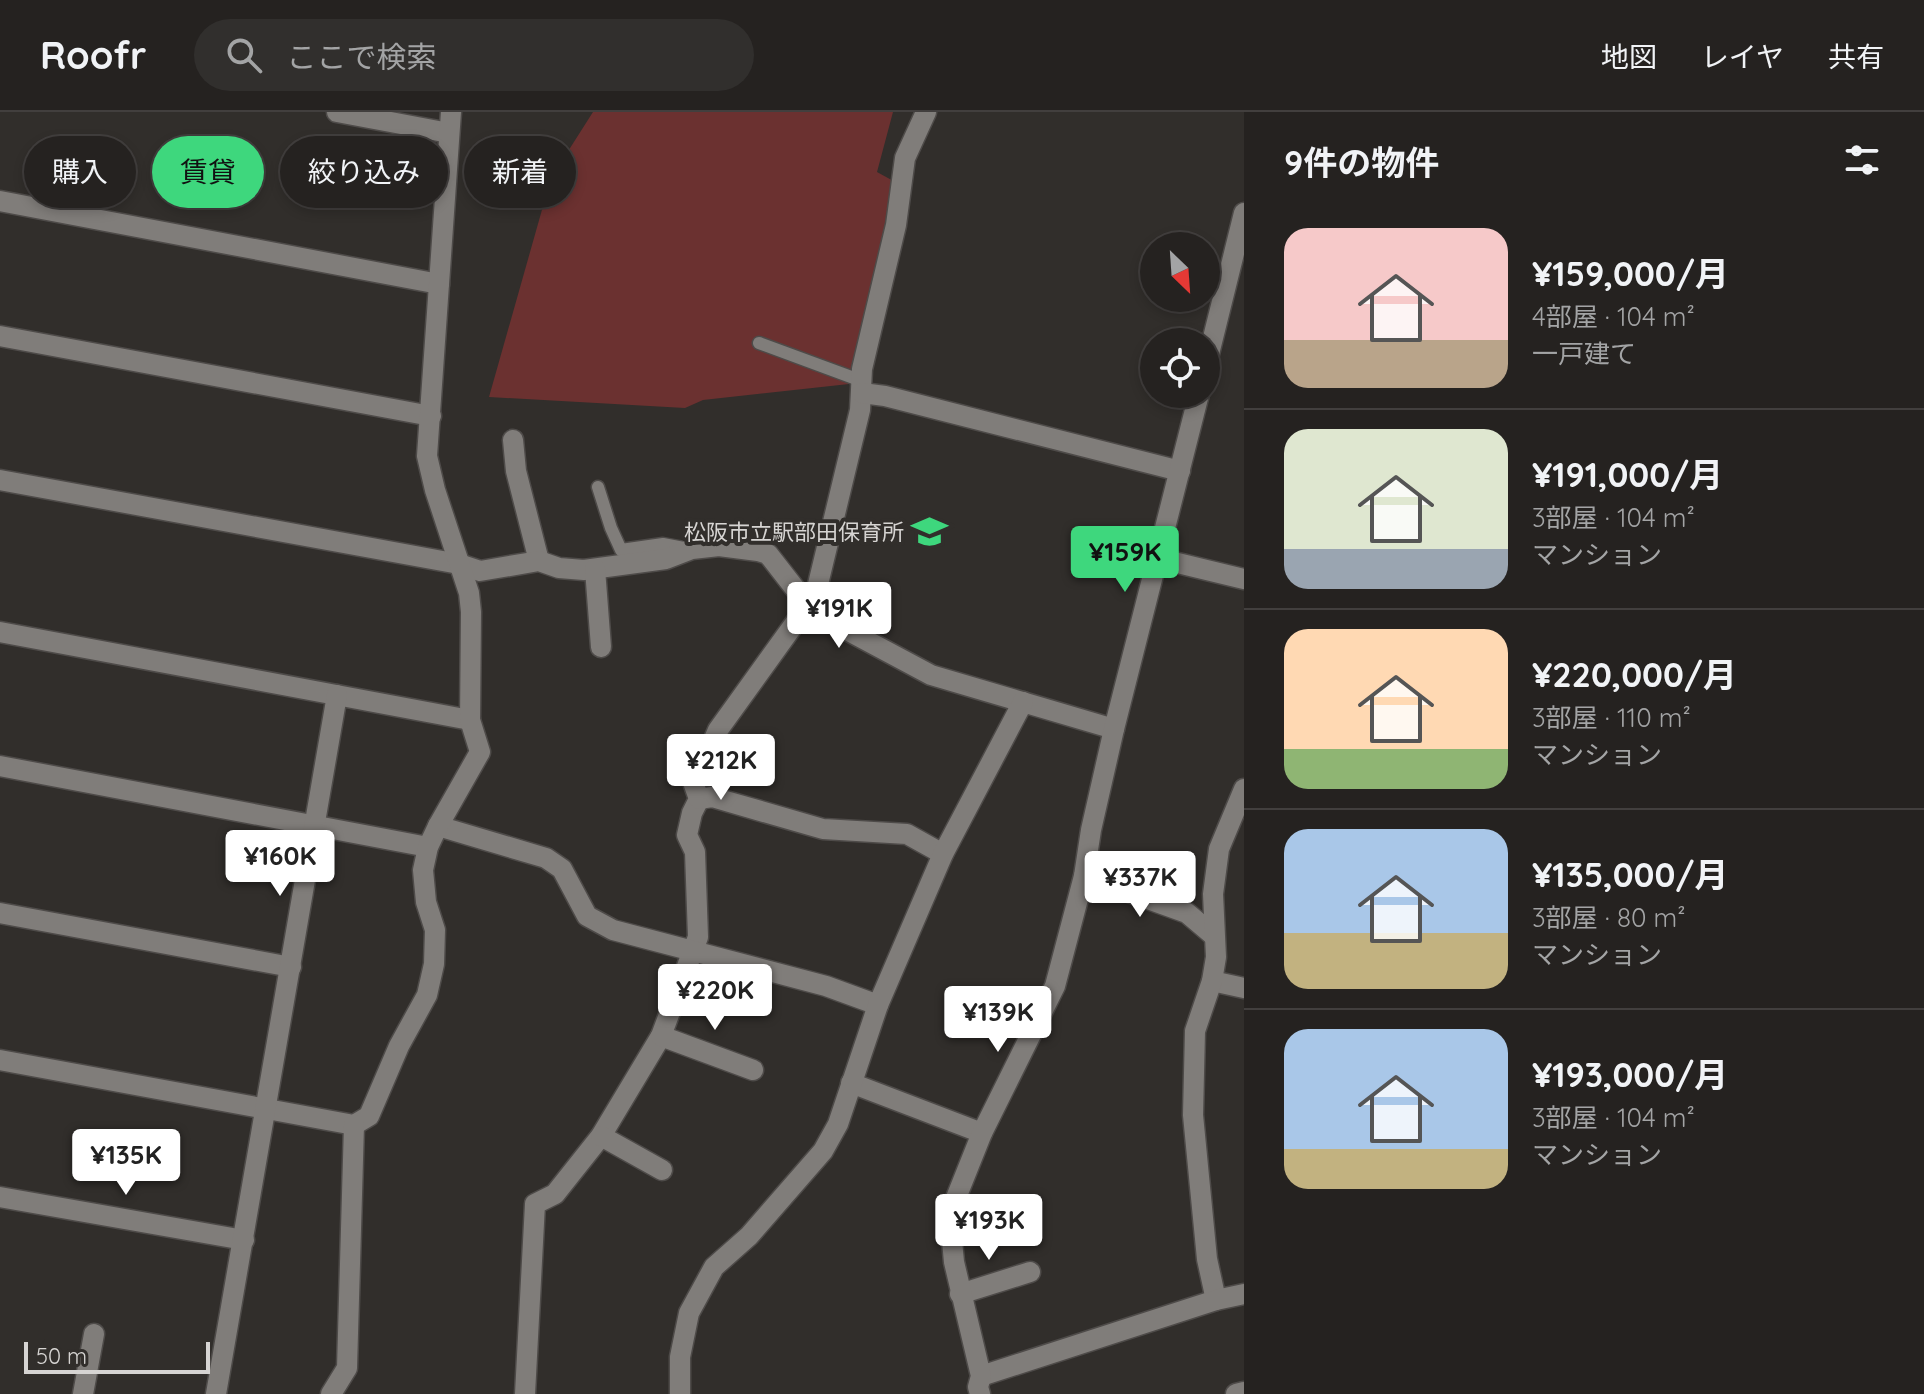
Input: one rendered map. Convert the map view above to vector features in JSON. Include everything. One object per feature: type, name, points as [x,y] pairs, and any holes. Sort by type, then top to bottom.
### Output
[{"type":"street","points":[[337,112],[449,133]]},
{"type":"street","points":[[0,1060],[354,1125],[369,1116],[399,1046],[427,995],[434,964],[435,930],[426,902],[423,870],[428,847],[480,752],[470,720],[469,593],[429,471],[427,456],[451,112]]},
{"type":"street","points":[[525,1394],[535,1204],[555,1194],[601,1136],[661,1036],[694,953],[698,937],[695,852],[687,835],[699,799],[694,785],[718,730],[803,612],[813,605],[862,387],[862,369],[896,225],[905,158],[926,112]]},
{"type":"street","points":[[0,201],[439,284]]},
{"type":"street","points":[[1216,328],[1241,237],[1244,213]]},
{"type":"street","points":[[0,336],[431,416]]},
{"type":"street","points":[[862,387],[1180,471]]},
{"type":"street","points":[[1196,408],[1114,729],[1084,876],[1055,986],[964,1174],[952,1216],[954,1262],[980,1385],[1216,1300],[1244,1294]]},
{"type":"street","points":[[513,440],[516,471],[539,561]]},
{"type":"street","points":[[0,480],[459,564],[480,571],[539,561],[559,568],[595,569],[666,559],[692,549],[719,546],[768,554],[800,595],[828,620],[931,675],[1114,729]]},
{"type":"street","points":[[1157,558],[1244,579]]},
{"type":"street","points":[[595,569],[601,647]]},
{"type":"street","points":[[0,632],[470,720]]},
{"type":"street","points":[[216,1394],[337,695]]},
{"type":"street","points":[[680,1394],[680,1357],[689,1313],[714,1267],[749,1236],[823,1151],[838,1124],[878,1005],[943,854],[1023,702]]},
{"type":"street","points":[[0,766],[428,847]]},
{"type":"street","points":[[1216,1300],[1207,1259],[1193,1115],[1195,1031],[1212,981],[1216,957],[1213,894],[1219,849],[1237,818],[1244,789]]},
{"type":"street","points":[[699,799],[712,797],[823,829],[907,834],[943,854]]},
{"type":"street","points":[[438,826],[546,858],[562,869],[587,916],[613,930],[826,986],[878,1005]]},
{"type":"street","points":[[1084,876],[1187,913],[1213,935]]},
{"type":"street","points":[[1187,913],[1207,903],[1213,894]]},
{"type":"street","points":[[0,913],[291,967]]},
{"type":"street","points":[[1212,981],[1244,988]]},
{"type":"street","points":[[661,1036],[753,1070]]},
{"type":"street","points":[[851,1083],[982,1133]]},
{"type":"street","points":[[331,1394],[347,1368],[354,1125]]},
{"type":"street","points":[[601,1136],[662,1170]]},
{"type":"street","points":[[0,1197],[244,1240]]},
{"type":"street","points":[[960,1294],[1030,1272]]},
{"type":"street","points":[[83,1394],[94,1334]]},
{"type":"street","points":[[1236,1394],[1244,1392]]},
{"type":"lane","points":[[759,343],[862,387]]},
{"type":"lane","points":[[598,487],[621,550],[663,544],[692,549]]},
{"type":"shaded area","points":[[593,112],[893,112],[877,172],[897,183],[856,370],[849,384],[703,400],[685,408],[489,397],[543,208],[576,208],[576,139]]},
{"type":"place","name":"松阪市立駅部田保育所","points":[[930,532]]}]
